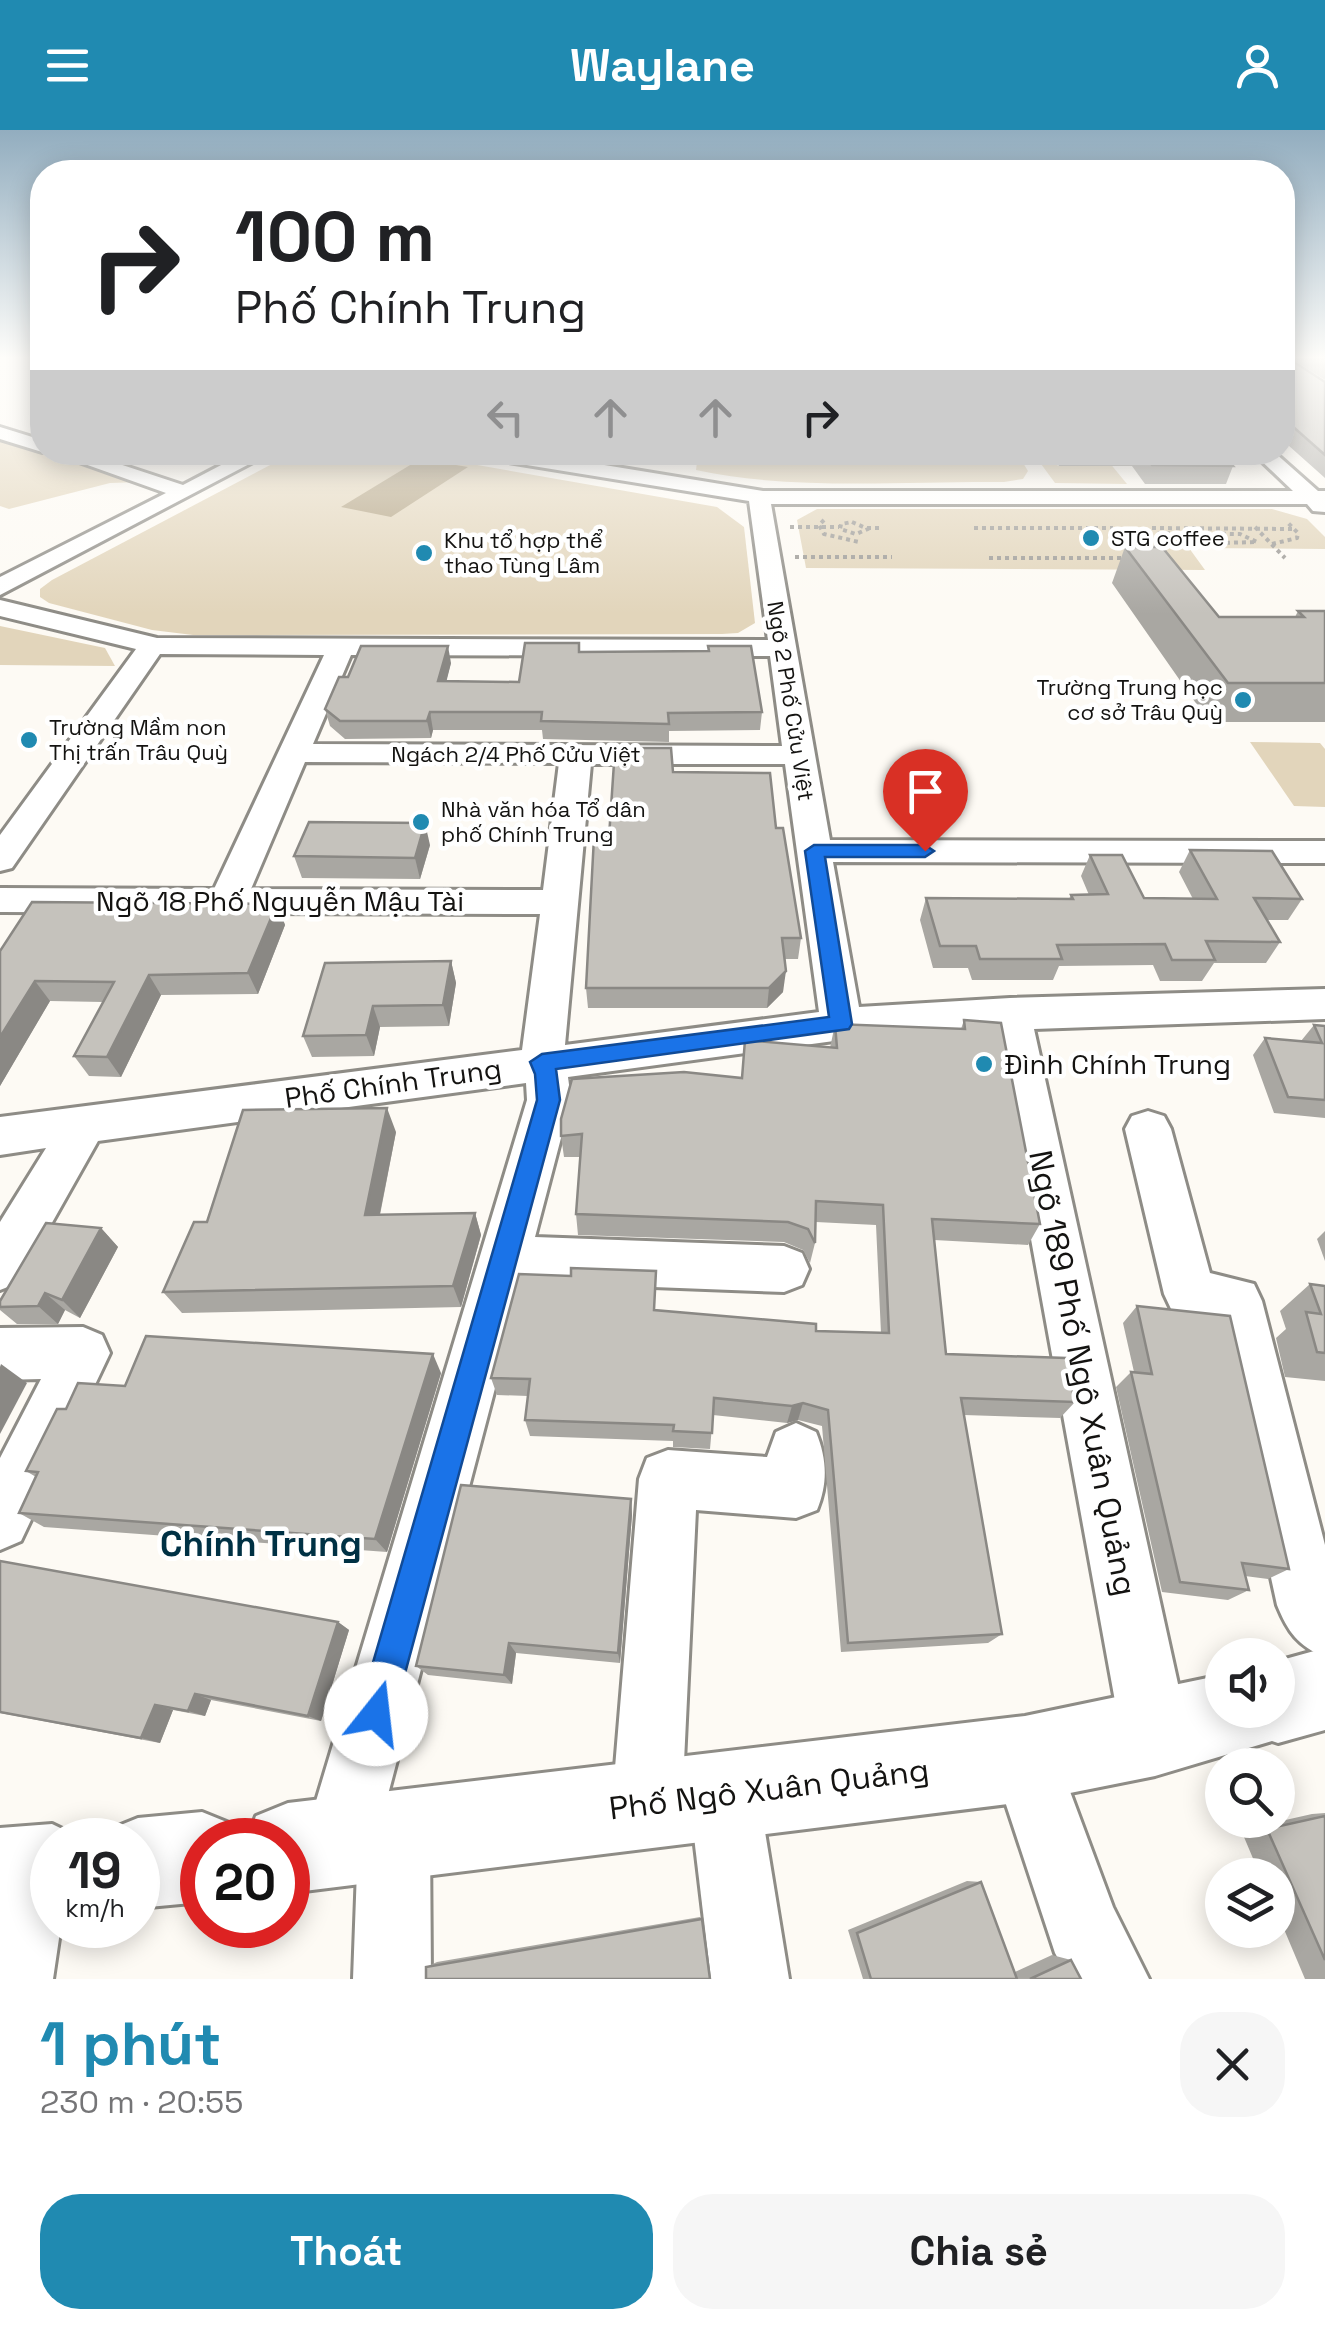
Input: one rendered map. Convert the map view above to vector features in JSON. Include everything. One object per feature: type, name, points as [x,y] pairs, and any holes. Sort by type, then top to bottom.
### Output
[{"type":"main road","points":[[1295,1697],[1325,1689]]},
{"type":"main road","name":"Phố Ngô Xuân Quảng","points":[[341,1841],[1025,1758],[1205,1721]]},
{"type":"street","points":[[101,465],[184,492]]},
{"type":"street","points":[[0,587],[237,465]]},
{"type":"street","points":[[533,465],[764,527],[1321,502]]},
{"type":"street","points":[[1277,465],[1321,502]]},
{"type":"street","name":"Ngõ 2 Phố Cửu Việt","points":[[764,527],[841,1024]]},
{"type":"street","points":[[0,608],[152,646],[782,648]]},
{"type":"street","points":[[0,860],[152,646]]},
{"type":"street","points":[[227,900],[340,647]]},
{"type":"street","name":"Ngách 2/4 Phố Cửu Việt","points":[[293,754],[799,754]]},
{"type":"street","points":[[392,1979],[341,1841],[548,1100],[547,1074],[542,1062],[576,754]]},
{"type":"street","points":[[814,851],[1325,852]]},
{"type":"street","name":"Ngõ 18 Phố Nguyễn Mậu Tài","points":[[0,900],[560,902]]},
{"type":"street","name":"Phố Chính Trung","points":[[0,1136],[841,1024],[1010,1012],[1325,1004]]},
{"type":"street","name":"Ngõ 189 Phố Ngô Xuân Quảng","points":[[1010,1012],[1156,1734]]},
{"type":"street","points":[[0,1267],[86,1124]]},
{"type":"street","points":[[1148,1129],[1190,1294],[1236,1301],[1310,1604],[1325,1625]]},
{"type":"street","points":[[504,1260],[784,1269]]},
{"type":"street","points":[[0,1354],[83,1353],[0,1520]]},
{"type":"street","points":[[750,1979],[685,1799],[668,1479],[796,1489],[796,1452]]},
{"type":"street","points":[[1025,1758],[1082,1926],[1110,1979]]},
{"type":"street","points":[[14,1979],[29,1870]]},
{"type":"path","points":[[820,528],[829,518]]},
{"type":"path","points":[[1248,520],[1284,558]]},
{"type":"path","points":[[839,528],[852,522],[882,528]]},
{"type":"path","points":[[764,527],[839,528],[856,534],[867,528]]},
{"type":"path","points":[[764,527],[863,558],[892,558]]},
{"type":"path","points":[[820,528],[832,538],[858,542]]},
{"type":"path","points":[[974,528],[1113,528]]},
{"type":"path","points":[[1146,545],[1256,542],[1240,534],[1153,531],[1307,528]]},
{"type":"path","points":[[856,534],[863,558]]},
{"type":"path","points":[[1140,537],[1156,558]]},
{"type":"path","points":[[989,558],[1138,558]]},
{"type":"shaded area","points":[[0,442],[30,442],[30,465],[102,465],[140,482],[110,483],[9,509],[0,506]]},
{"type":"shaded area","name":"Khu tổ hợp thể thao Tùng Lâm","points":[[270,465],[477,465],[717,507],[744,527],[755,623],[738,633],[722,634],[193,635],[152,630],[49,603],[40,597],[40,589]]},
{"type":"shaded area","points":[[410,465],[468,467],[391,517],[341,507]]},
{"type":"shaded area","points":[[697,465],[1024,465],[1028,471],[1023,479],[1004,482],[848,484],[770,481],[696,470]]},
{"type":"shaded area","points":[[1042,465],[1111,465],[1127,484],[1055,483]]},
{"type":"shaded area","points":[[817,509],[1272,509],[1307,519],[1325,537],[1325,549],[1189,548],[1205,570],[806,568],[797,520]]},
{"type":"shaded area","points":[[0,626],[105,648],[115,666],[0,665]]},
{"type":"shaded area","points":[[1250,742],[1320,743],[1325,749],[1325,807],[1294,806]]},
{"type":"building","points":[[1311,442],[1325,442],[1325,455]]},
{"type":"building","points":[[1125,547],[1162,547],[1219,617],[1304,617],[1298,611],[1325,611],[1325,683],[1228,683]]},
{"type":"building","points":[[525,643],[579,643],[579,652],[709,651],[708,646],[751,646],[762,712],[668,713],[669,724],[541,721],[542,712],[430,712],[427,721],[340,721],[325,709],[339,677],[348,677],[361,646],[448,646],[438,681],[519,682]]},
{"type":"building","points":[[615,748],[671,748],[673,772],[770,773],[776,828],[783,828],[801,938],[782,938],[786,971],[769,988],[586,988],[594,837],[609,837]]},
{"type":"building","points":[[309,822],[425,823],[415,858],[294,856]]},
{"type":"building","points":[[1190,850],[1272,851],[1302,899],[1254,898],[1280,942],[1206,941],[1215,960],[1172,960],[1165,944],[1057,945],[1062,959],[980,959],[976,946],[940,946],[926,898],[1073,899],[1071,895],[1108,894],[1090,855],[1122,855],[1144,898],[1217,899]]},
{"type":"building","points":[[32,902],[277,904],[248,973],[149,975],[107,1057],[74,1056],[114,982],[35,981],[0,1037],[0,951]]},
{"type":"building","points":[[451,961],[443,1005],[373,1006],[366,1035],[303,1036],[325,963]]},
{"type":"building","points":[[964,1020],[1001,1023],[1040,1224],[932,1219],[946,1354],[1066,1358],[1075,1402],[961,1398],[1002,1634],[848,1643],[828,1410],[803,1403],[792,1406],[714,1398],[712,1433],[673,1431],[674,1425],[525,1420],[530,1379],[491,1378],[519,1274],[571,1276],[571,1268],[656,1271],[654,1310],[816,1324],[816,1331],[889,1333],[883,1205],[816,1201],[815,1243],[808,1229],[788,1222],[576,1214],[582,1134],[561,1136],[561,1119],[572,1079],[684,1072],[742,1078],[745,1040],[837,1048],[835,1024],[965,1029]]},
{"type":"building","points":[[1314,1025],[1325,1026],[1325,1100],[1288,1097],[1265,1038],[1322,1043]]},
{"type":"building","points":[[387,1108],[365,1215],[475,1213],[453,1286],[163,1292],[194,1222],[207,1222],[243,1110]]},
{"type":"building","points":[[46,1223],[101,1228],[62,1300],[45,1293],[38,1306],[0,1307],[0,1301]]},
{"type":"building","points":[[1310,1284],[1325,1286],[1325,1353],[1317,1352],[1306,1312],[1321,1314]]},
{"type":"building","points":[[1137,1306],[1230,1316],[1289,1569],[1242,1563],[1249,1590],[1180,1582],[1131,1372],[1152,1374]]},
{"type":"building","points":[[146,1336],[433,1354],[375,1539],[19,1513],[38,1472],[26,1471],[57,1409],[66,1409],[78,1383],[125,1386]]},
{"type":"building","points":[[461,1485],[631,1499],[618,1653],[509,1643],[504,1675],[416,1666]]},
{"type":"building","points":[[0,1561],[338,1622],[308,1716],[195,1694],[188,1711],[155,1705],[141,1738],[0,1712]]},
{"type":"building","points":[[1325,1816],[1325,1960],[1295,1892],[1295,1858],[1280,1858],[1271,1838],[1295,1838],[1295,1823]]},
{"type":"building","points":[[981,1882],[1017,1979],[871,1979],[857,1933]]},
{"type":"building","points":[[702,1919],[710,1979],[426,1979],[426,1967]]},
{"type":"building","points":[[1071,1960],[1081,1979],[1030,1979]]},
{"type":"place","name":"STG coffee","points":[[1091,538]]},
{"type":"place","name":"Khu tổ hợp thể thao Tùng Lâm","points":[[424,553]]},
{"type":"place","name":"Trường Trung học cơ sở Trâu Quỳ","points":[[1243,700]]},
{"type":"place","name":"Trường Mầm non Thị trấn Trâu Quỳ","points":[[29,740]]},
{"type":"place","name":"Nhà văn hóa Tổ dân phố Chính Trung","points":[[421,822]]},
{"type":"place","name":"Đình Chính Trung","points":[[984,1064]]},
{"type":"district","name":"Chính Trung","points":[[261,1544]]},
{"type":"route","points":[[376,1714],[548,1100],[549,1086],[542,1062],[841,1024],[814,851],[925,851]]}]
